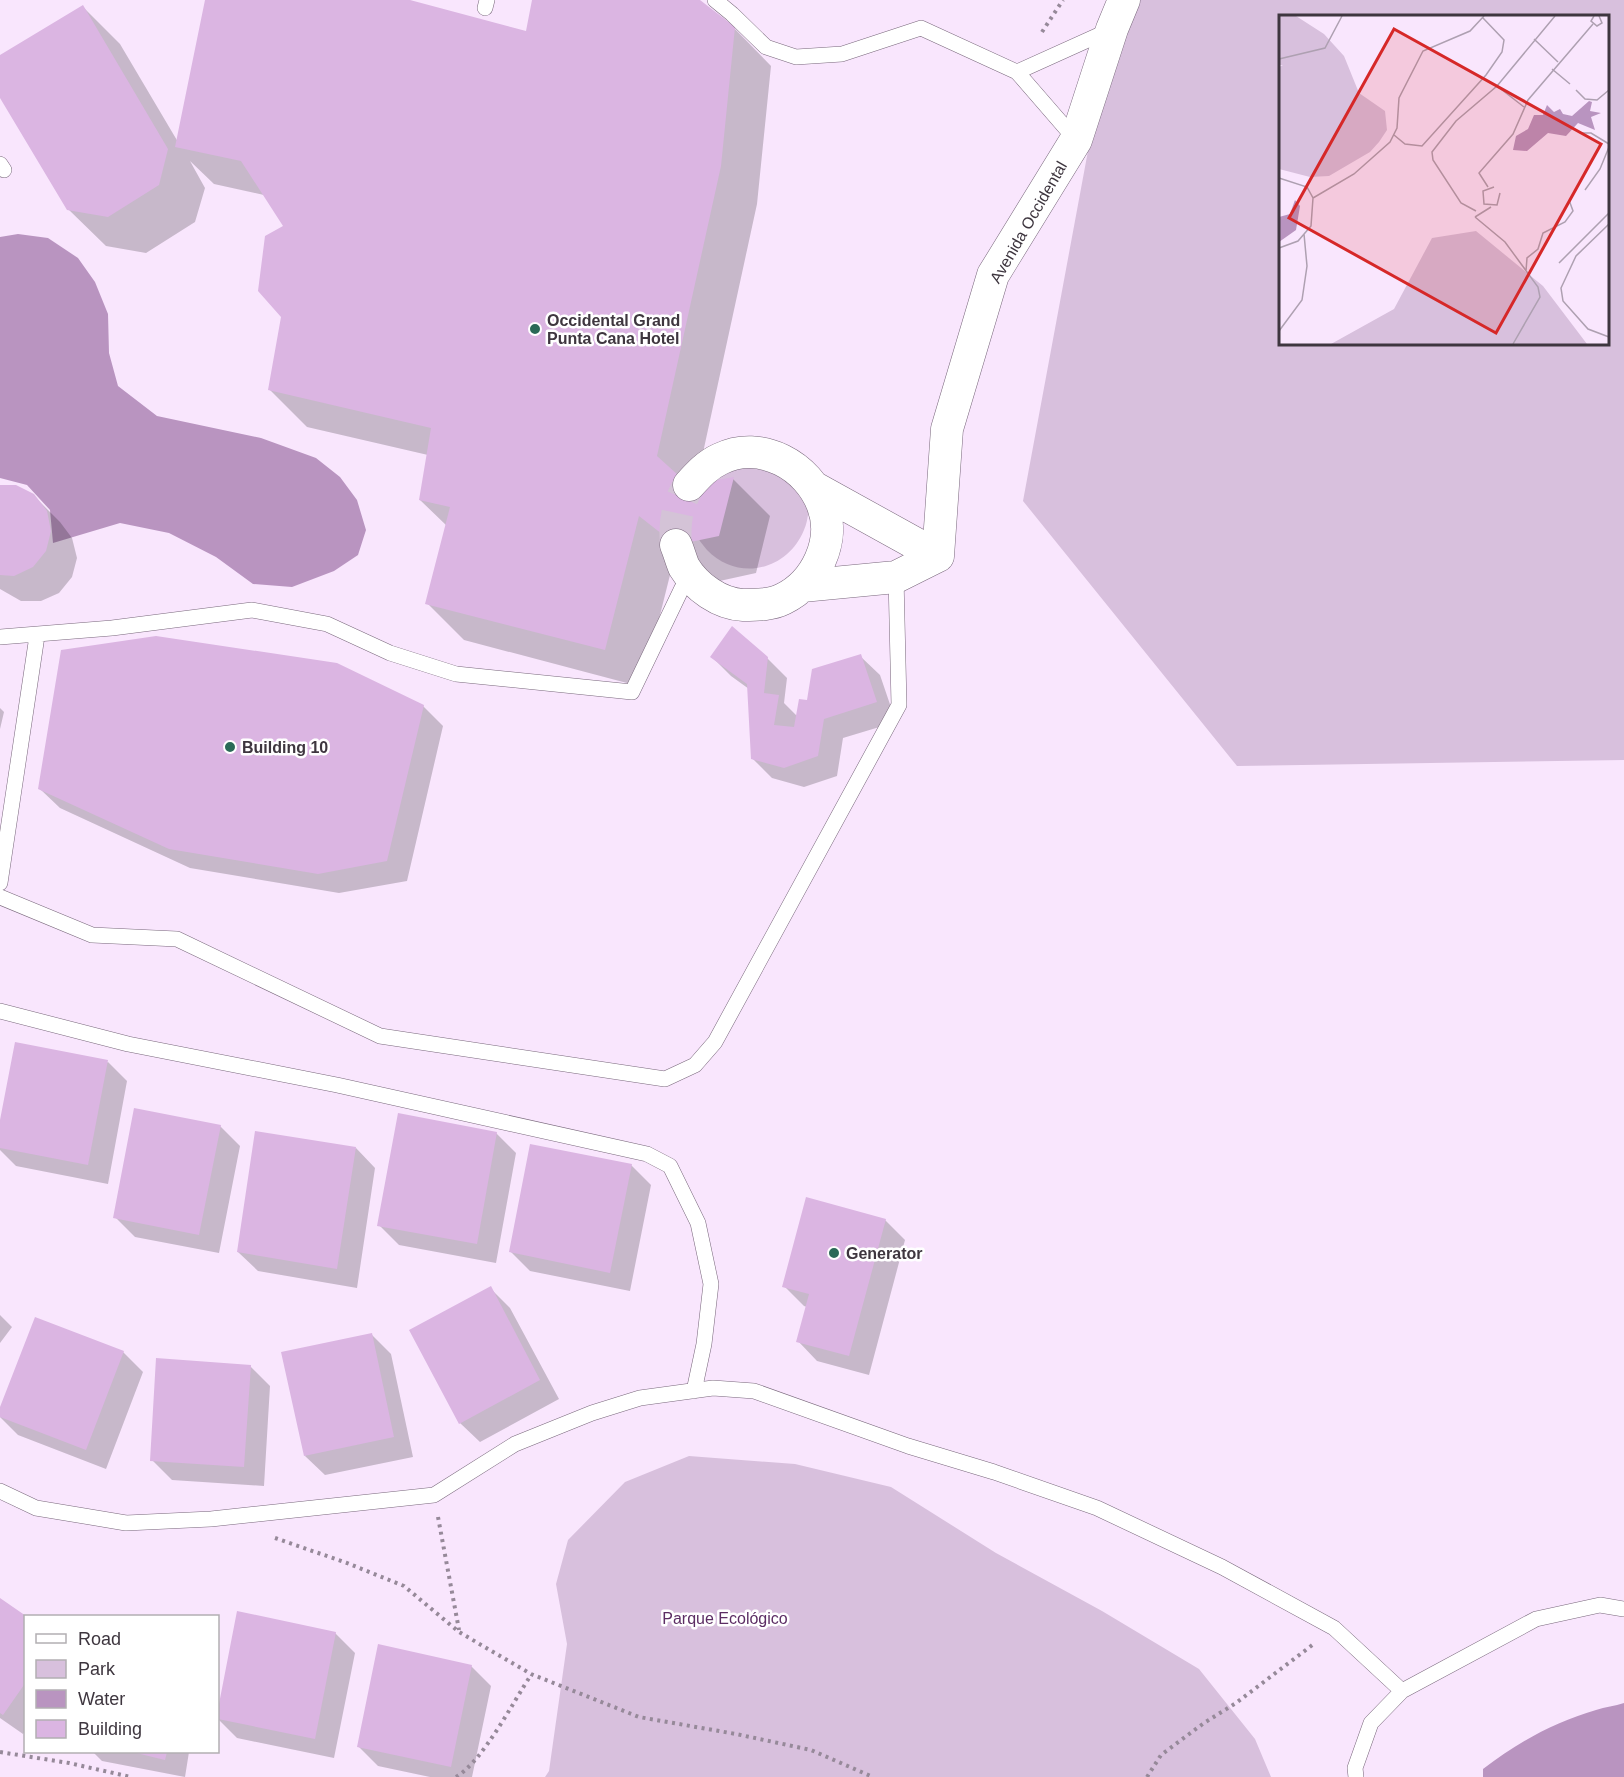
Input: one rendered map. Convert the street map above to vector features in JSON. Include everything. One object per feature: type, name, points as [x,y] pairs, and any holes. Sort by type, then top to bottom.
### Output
[{"type":"street","name":"Avenida Occidental","points":[[938,556],[947,429],[993,274],[1076,140],[1112,29],[1124,0]]},
{"type":"street","points":[[676,545],[684,567],[698,584],[717,598],[739,605],[761,605],[783,599],[802,586],[816,570],[824,550],[827,529],[824,508],[815,488],[801,472],[783,460],[763,454],[742,453],[721,458],[703,470],[688,485]]},
{"type":"street","points":[[815,488],[938,556]]},
{"type":"street","points":[[802,586],[896,577],[938,556]]},
{"type":"lane","points":[[715,0],[766,47],[796,57],[842,54],[921,28],[1017,72],[1076,140]]},
{"type":"lane","points":[[1017,72],[1112,29]]},
{"type":"lane","points":[[0,897],[92,935],[177,939],[380,1036],[665,1079],[695,1065],[715,1042],[899,705],[896,577]]},
{"type":"lane","points":[[0,637],[37,636],[252,610],[327,624],[390,653],[456,674],[632,692],[682,588],[698,584]]},
{"type":"lane","points":[[0,883],[37,636]]},
{"type":"lane","points":[[0,1011],[128,1044],[337,1085],[647,1154],[670,1166],[698,1223],[711,1284],[704,1344],[694,1391]]},
{"type":"lane","points":[[0,1491],[36,1508],[126,1523],[211,1519],[434,1495],[515,1444],[592,1413],[639,1398],[713,1388],[754,1391],[908,1446],[994,1472],[1097,1508],[1222,1567],[1334,1628],[1402,1691]]},
{"type":"lane","points":[[1356,1777],[1355,1768],[1371,1723],[1402,1691],[1536,1619],[1600,1605],[1624,1610]]},
{"type":"path","points":[[434,1495],[459,1632]]},
{"type":"path","points":[[265,1535],[347,1563],[404,1586],[459,1632],[531,1674],[639,1717],[811,1750],[873,1777]]},
{"type":"path","points":[[1147,1777],[1161,1755],[1236,1703],[1334,1628]]},
{"type":"path","points":[[456,1777],[483,1749],[531,1674]]},
{"type":"path","points":[[0,1752],[69,1763],[131,1777]]},
{"type":"green space","points":[[1116,0],[1624,0],[1624,760],[1237,766],[1023,501]]},
{"type":"green space","points":[[775,458],[807,503],[808,516],[804,530],[786,555],[774,563],[747,569],[719,560],[703,545],[693,526],[705,472]]},
{"type":"green space","name":"Parque Ecológico","points":[[689,1456],[795,1464],[891,1487],[996,1553],[1102,1611],[1199,1669],[1255,1739],[1271,1777],[545,1777],[549,1771],[567,1644],[556,1584],[568,1540],[625,1482]]},
{"type":"water","points":[[18,234],[48,238],[78,258],[95,282],[108,314],[109,353],[118,386],[157,416],[261,438],[316,458],[340,477],[357,500],[366,530],[358,555],[334,571],[292,587],[253,584],[216,557],[169,533],[120,523],[53,543],[50,510],[27,485],[0,478],[0,237]]},
{"type":"water","points":[[1624,1703],[1624,1777],[1483,1777],[1483,1769],[1536,1734],[1580,1715]]},
{"type":"building","points":[[205,0],[410,0],[526,31],[532,0],[700,0],[735,27],[721,166],[657,456],[689,485],[734,477],[719,536],[676,545],[639,516],[605,650],[425,604],[450,507],[419,500],[431,428],[268,390],[281,317],[258,291],[265,236],[283,226],[241,161],[175,147]]},
{"type":"building","points":[[83,5],[168,149],[159,185],[108,217],[67,210],[0,98],[0,55]]},
{"type":"building","points":[[0,485],[16,485],[34,494],[47,511],[51,531],[46,551],[33,567],[14,576],[0,575]]},
{"type":"building","points":[[732,626],[768,657],[764,693],[779,695],[774,725],[794,727],[799,699],[807,700],[812,669],[861,654],[877,702],[824,719],[818,756],[784,768],[751,759],[747,684],[710,657]]},
{"type":"building","name":"Building 10","points":[[156,636],[337,663],[424,705],[387,861],[318,874],[169,849],[38,789],[61,650]]},
{"type":"building","points":[[15,1042],[108,1060],[88,1165],[0,1148],[0,1120]]},
{"type":"building","points":[[134,1108],[221,1125],[199,1235],[113,1218]]},
{"type":"building","points":[[398,1113],[497,1132],[477,1244],[377,1226]]},
{"type":"building","points":[[255,1131],[356,1147],[337,1269],[237,1252]]},
{"type":"building","points":[[530,1144],[632,1164],[610,1273],[509,1252]]},
{"type":"building","name":"Generator","points":[[806,1197],[886,1219],[849,1356],[796,1342],[809,1294],[782,1287]]},
{"type":"building","points":[[491,1286],[540,1380],[459,1424],[409,1330]]},
{"type":"building","points":[[35,1317],[124,1351],[86,1450],[0,1417],[0,1407]]},
{"type":"building","points":[[372,1333],[394,1437],[304,1456],[281,1352]]},
{"type":"building","points":[[156,1358],[251,1365],[244,1467],[150,1461]]},
{"type":"building","points":[[0,1598],[25,1615],[24,1685],[3,1715],[0,1713]]},
{"type":"building","points":[[237,1611],[336,1632],[315,1739],[219,1719],[219,1704]]},
{"type":"building","points":[[378,1644],[472,1665],[451,1767],[357,1747]]},
{"type":"building","points":[[136,1753],[167,1753],[165,1760]]},
{"type":"tunnel","points":[[676,545],[677,514],[689,485]]},
{"type":"place","name":"Occidental Grand Punta Cana Hotel","points":[[535,329]]},
{"type":"place","name":"Building 10","points":[[230,747]]},
{"type":"place","name":"Generator","points":[[834,1253]]}]
